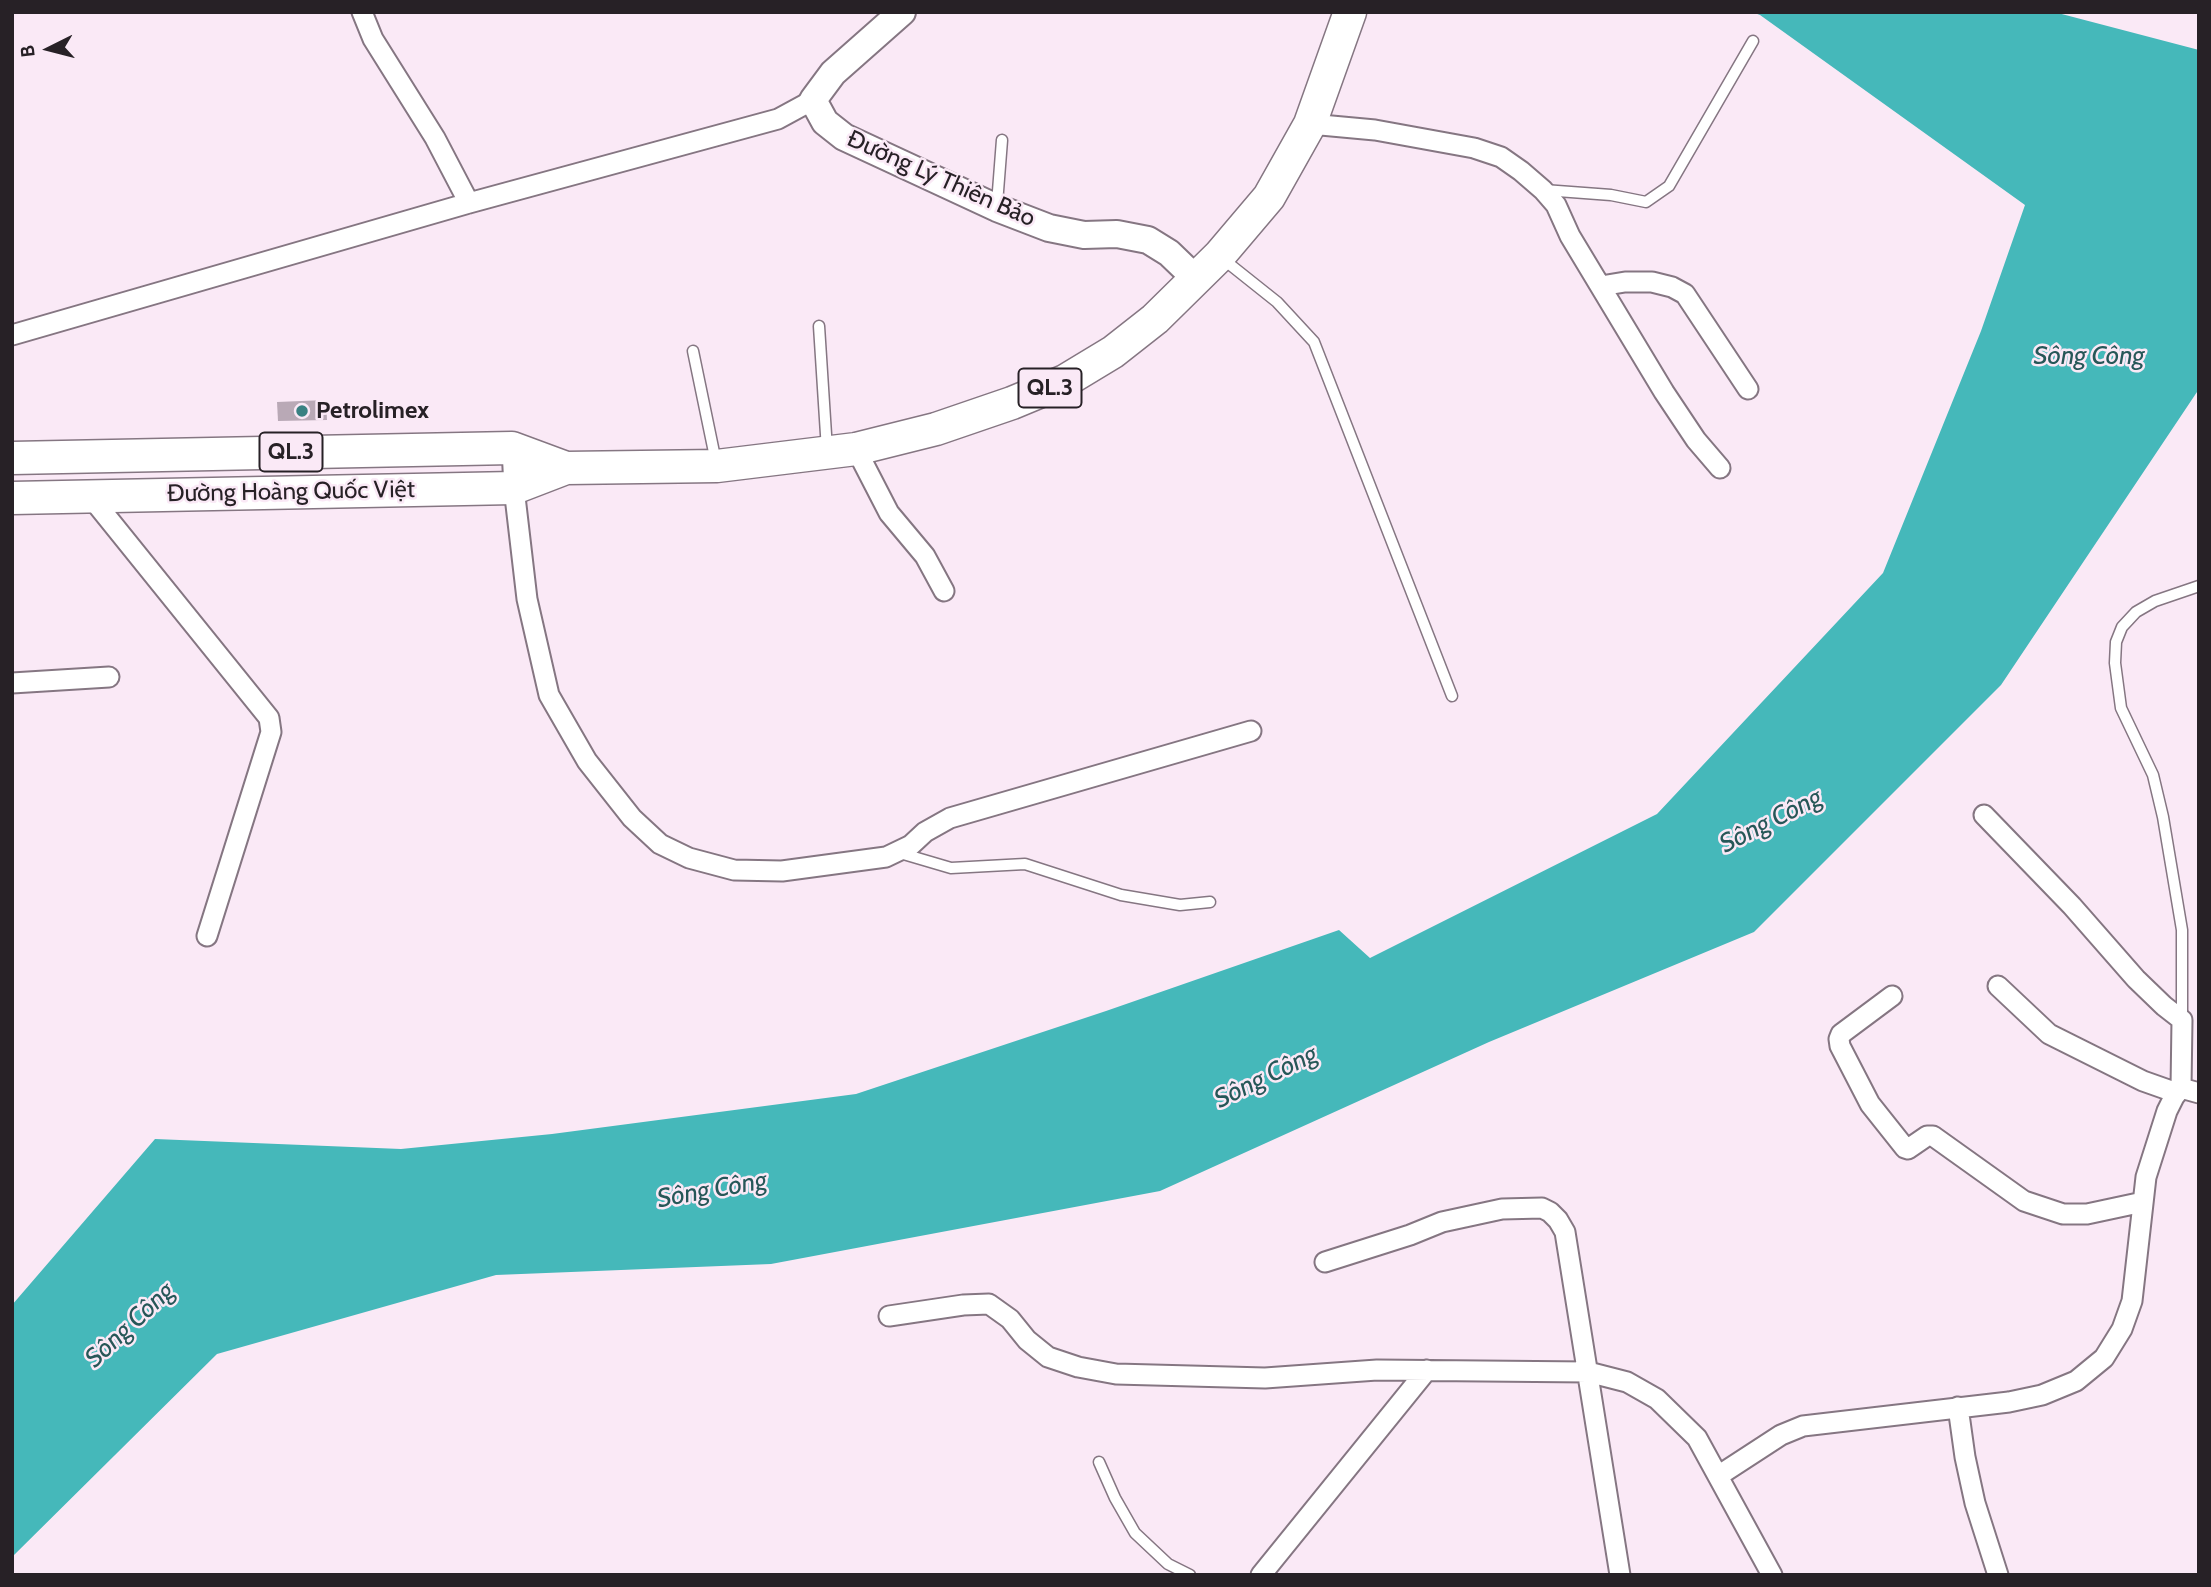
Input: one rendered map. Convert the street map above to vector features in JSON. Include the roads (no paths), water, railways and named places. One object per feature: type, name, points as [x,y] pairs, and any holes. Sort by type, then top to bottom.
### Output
[{"type":"highway","name":"Đường Hoàng Quốc Việt","points":[[12,498],[514,488],[566,468],[716,466],[842,452],[936,429],[1012,403],[1065,381],[1113,352],[1155,319],[1219,256],[1269,198],[1310,124],[1350,12]]},
{"type":"highway","name":"Đường Hoàng Quốc Việt","points":[[12,458],[512,448],[566,468]]},
{"type":"main road","points":[[813,100],[833,73],[902,12]]},
{"type":"main road","name":"Đường Lý Thiên Bảo","points":[[813,100],[825,122],[844,137],[996,208],[1049,228],[1084,235],[1117,234],[1149,240],[1170,253],[1196,279]]},
{"type":"street","points":[[362,12],[373,38],[435,138],[469,204]]},
{"type":"street","points":[[12,335],[778,119],[813,100]]},
{"type":"street","points":[[1310,124],[1375,130],[1474,148],[1501,157],[1543,190],[1556,205],[1570,236],[1664,392],[1696,440],[1720,467]]},
{"type":"street","points":[[1601,286],[1625,282],[1653,282],[1685,294],[1748,389]]},
{"type":"street","points":[[512,448],[527,599],[549,695],[587,761],[632,818],[660,844],[689,858],[734,870],[782,871],[886,857],[912,845],[925,832],[950,818],[1251,731]]},
{"type":"street","points":[[842,452],[925,556],[944,591]]},
{"type":"street","points":[[90,496],[269,718],[271,732],[207,936]]},
{"type":"street","points":[[12,682],[109,677]]},
{"type":"street","points":[[1718,1476],[1780,1435],[1803,1426],[2009,1402],[2042,1395],[2076,1381],[2104,1358],[2122,1329],[2132,1301],[2146,1177],[2167,1111],[2186,1091],[2182,1020],[2136,979],[2073,906],[1984,815]]},
{"type":"street","points":[[1998,986],[2049,1034],[2143,1081],[2186,1091]]},
{"type":"street","points":[[1892,996],[1841,1034],[1839,1039],[1840,1046],[1870,1104],[1905,1148],[1908,1149],[1927,1136],[1933,1136],[2024,1201],[2063,1214],[2087,1214],[2143,1202]]},
{"type":"street","points":[[1325,1262],[1442,1222],[1503,1209],[1542,1208],[1558,1220],[1565,1232],[1620,1575]]},
{"type":"street","points":[[889,1316],[963,1305],[989,1304],[1010,1319],[1027,1340],[1048,1357],[1078,1367],[1116,1374],[1265,1378],[1377,1370],[1588,1372],[1627,1382],[1657,1399],[1697,1438],[1772,1575]]},
{"type":"street","points":[[1261,1575],[1427,1370]]},
{"type":"street","points":[[1958,1407],[1975,1503],[1998,1575]]},
{"type":"lane","points":[[1543,190],[1611,195],[1646,202],[1669,186],[1753,41]]},
{"type":"lane","points":[[996,208],[1002,140]]},
{"type":"lane","points":[[1219,256],[1277,302],[1314,342],[1452,696]]},
{"type":"lane","points":[[819,326],[842,452]]},
{"type":"lane","points":[[693,351],[716,466]]},
{"type":"lane","points":[[2182,1020],[2182,930],[2162,817],[2153,775],[2121,708],[2115,663],[2119,634],[2136,612],[2155,601],[2199,586]]},
{"type":"lane","points":[[896,852],[951,867],[1025,864],[1121,895],[1180,905],[1210,902]]},
{"type":"lane","points":[[1098,1462],[1135,1533],[1168,1564],[1190,1575]]},
{"type":"water","name":"Sông Công","points":[[1752,12],[2054,12],[2199,50],[2199,389],[2001,685],[1754,932],[1489,1042],[1160,1191],[771,1264],[496,1275],[217,1354],[12,1557],[12,1305],[155,1139],[401,1149],[552,1134],[856,1094],[1339,930],[1370,958],[1657,814],[1883,573],[1981,331],[2025,205],[1760,15]]},
{"type":"place","name":"Petrolimex","points":[[302,411]]}]
